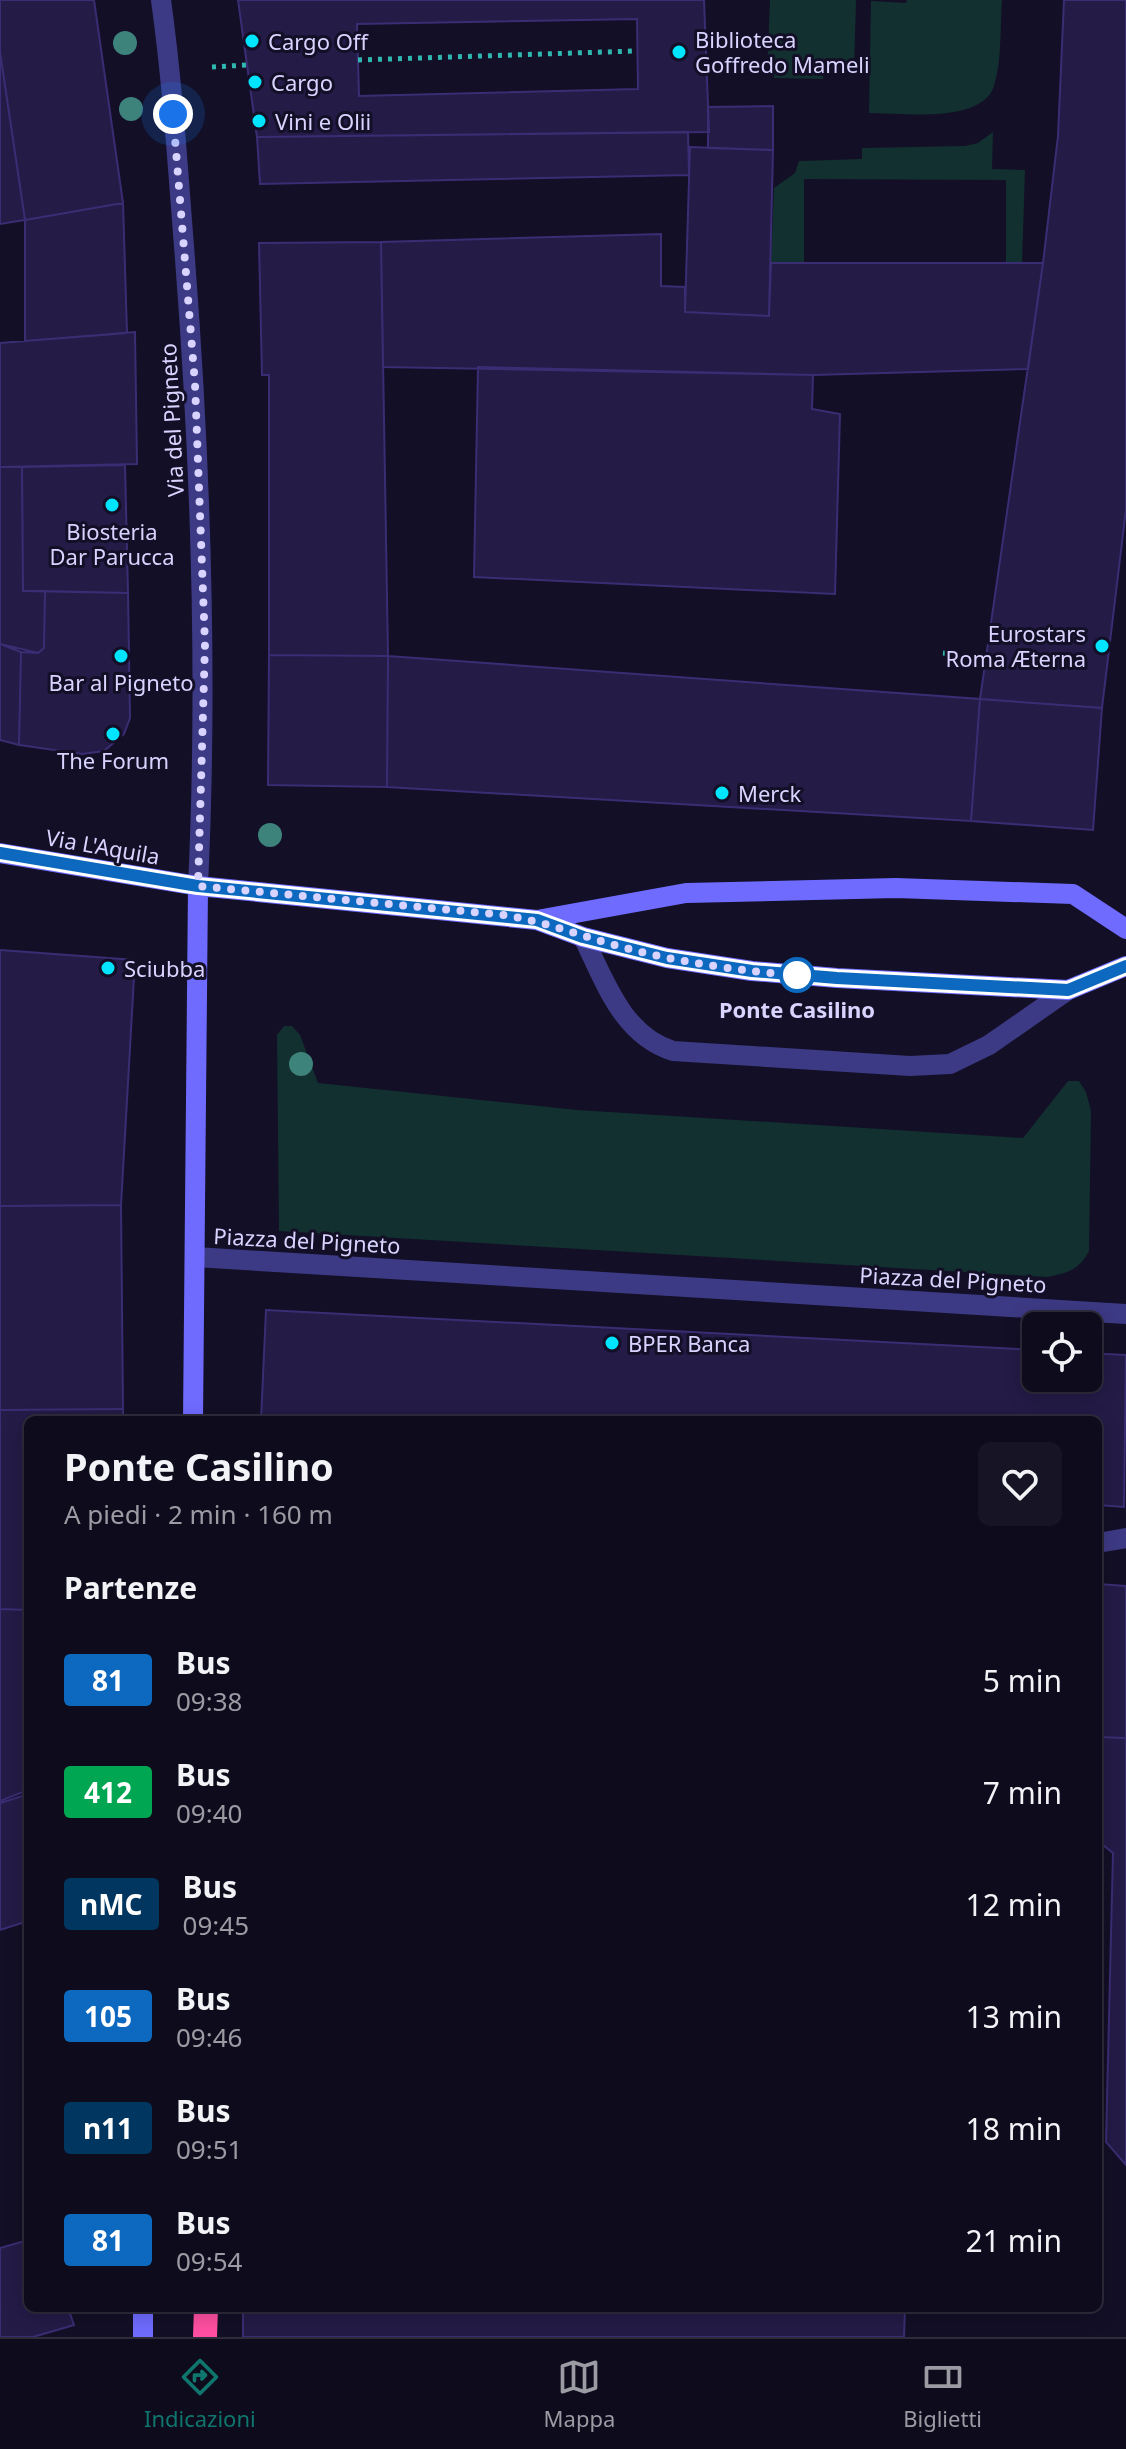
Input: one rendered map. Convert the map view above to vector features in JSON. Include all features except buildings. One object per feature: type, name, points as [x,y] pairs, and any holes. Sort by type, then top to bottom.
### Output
[{"type":"highway","points":[[205,2337],[206,2312]]},
{"type":"main road","name":"Via L'Aquila","points":[[0,853],[198,886]]},
{"type":"main road","points":[[198,886],[537,920],[583,937],[667,958],[752,971],[1068,990],[1126,966]]},
{"type":"main road","name":"Piazza del Pigneto","points":[[195,1257],[198,886]]},
{"type":"main road","points":[[537,920],[686,893],[896,888],[1073,894],[1126,929]]},
{"type":"main road","points":[[193,1416],[195,1257]]},
{"type":"main road","points":[[143,2312],[143,2337]]},
{"type":"street","name":"Via del Pigneto","points":[[161,0],[171,70],[200,503],[205,644],[198,886]]},
{"type":"street","points":[[583,937],[624,1016],[645,1039],[673,1051],[910,1066],[950,1064],[989,1045],[1068,990]]},
{"type":"street","name":"Piazza del Pigneto","points":[[195,1257],[1126,1314]]},
{"type":"street","points":[[1102,1542],[1126,1538]]},
{"type":"path","points":[[358,60],[635,51]]},
{"type":"path","points":[[943,653],[983,657]]},
{"type":"green space","points":[[770,0],[856,0],[854,72],[824,70],[823,79],[774,78],[774,73],[767,73]]},
{"type":"green space","points":[[907,0],[1002,0],[998,65],[994,86],[987,98],[974,106],[939,114],[869,113],[871,1],[906,3]]},
{"type":"green space","points":[[993,132],[992,169],[1025,170],[1022,263],[1006,263],[1006,180],[804,179],[804,263],[771,263],[774,188],[795,173],[799,161],[862,159],[862,148],[965,146],[978,143]]},
{"type":"green space","points":[[284,1026],[292,1026],[300,1035],[318,1083],[577,1110],[1023,1138],[1068,1081],[1079,1081],[1086,1092],[1091,1111],[1089,1251],[1072,1270],[1047,1277],[279,1231],[277,1035]]},
{"type":"bus line","name":"81","points":[[0,853],[198,886],[537,920],[583,937],[667,958],[752,971],[941,985],[1068,990],[1126,966]]},
{"type":"place","name":"Cargo Off","points":[[252,41]]},
{"type":"place","name":"Biblioteca Goffredo Mameli","points":[[679,52]]},
{"type":"place","name":"Cargo","points":[[255,82]]},
{"type":"place","name":"Vini e Olii","points":[[259,121]]},
{"type":"place","name":"Biosteria Dar Parucca","points":[[112,505]]},
{"type":"place","name":"Eurostars Roma Æterna","points":[[1102,646]]},
{"type":"place","name":"Bar al Pigneto","points":[[121,656]]},
{"type":"place","name":"The Forum","points":[[113,734]]},
{"type":"place","name":"Merck","points":[[722,793]]},
{"type":"place","name":"Sciubba","points":[[108,968]]},
{"type":"place","name":"Ponte Casilino","points":[[797,975]]},
{"type":"place","name":"BPER Banca","points":[[612,1343]]},
{"type":"route","points":[[173,114],[195,384],[201,517],[205,644],[198,886],[504,915],[537,920],[583,937],[667,958],[797,975]]}]
